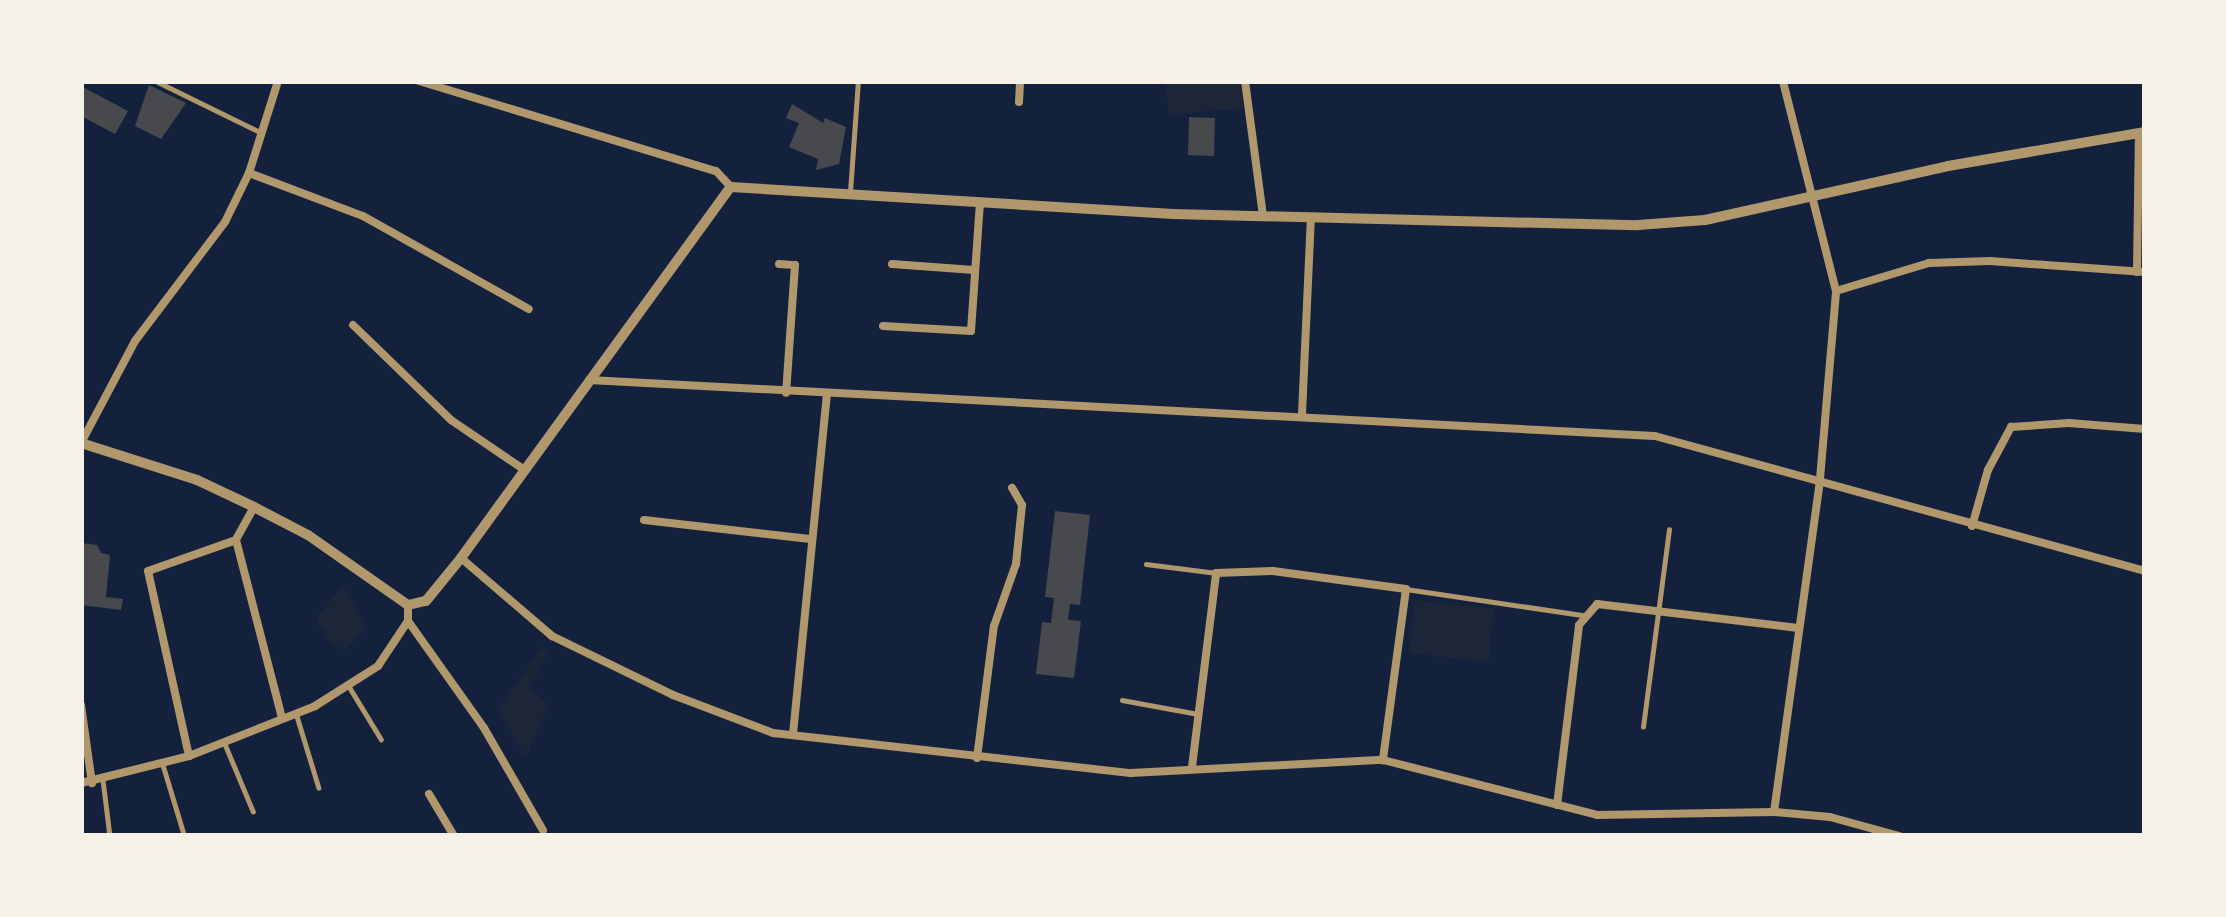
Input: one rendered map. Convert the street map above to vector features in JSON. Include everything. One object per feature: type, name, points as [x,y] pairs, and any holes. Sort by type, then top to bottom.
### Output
[{"type":"street","points":[[278,81],[249,173],[194,268],[135,341],[81,443],[197,480],[254,507],[308,535],[408,604],[426,601],[461,558],[731,187]]},
{"type":"street","points":[[419,81],[716,171],[731,187],[1311,218],[1638,225],[1705,220],[1948,166],[2142,133],[2141,272],[1990,260],[1929,263],[1836,292]]},
{"type":"street","points":[[1019,102],[1020,81]]},
{"type":"street","points":[[1245,81],[1263,216]]},
{"type":"street","points":[[1774,812],[1820,479],[1836,292],[1783,81]]},
{"type":"street","points":[[249,173],[363,216],[529,309]]},
{"type":"street","points":[[883,326],[970,331],[980,201]]},
{"type":"street","points":[[1302,414],[1311,218]]},
{"type":"street","points":[[779,264],[795,265],[786,393]]},
{"type":"street","points":[[892,264],[974,270]]},
{"type":"street","points":[[353,325],[451,420],[523,469]]},
{"type":"street","points":[[588,380],[1655,436],[2145,572]]},
{"type":"street","points":[[794,734],[827,395]]},
{"type":"street","points":[[1972,526],[1988,470],[2012,427],[2069,423],[2145,429]]},
{"type":"street","points":[[977,758],[994,626],[1016,564],[1022,505],[1012,488]]},
{"type":"street","points":[[189,756],[148,571],[236,540],[254,507]]},
{"type":"street","points":[[644,520],[810,539]]},
{"type":"street","points":[[236,540],[282,718]]},
{"type":"street","points":[[461,558],[529,620],[603,663],[744,725],[1107,771],[1383,760],[1597,815],[1774,812],[1830,817],[1899,836]]},
{"type":"street","points":[[1192,766],[1216,573],[1273,571],[1406,589],[1383,760]]},
{"type":"street","points":[[81,705],[92,782],[189,756],[296,713],[378,666],[408,621],[408,604]]},
{"type":"street","points":[[1557,805],[1583,614],[1597,604],[1798,628]]},
{"type":"street","points":[[408,621],[484,728],[543,830]]},
{"type":"street","points":[[429,794],[454,836]]},
{"type":"lane","points":[[850,192],[858,81]]},
{"type":"lane","points":[[158,82],[262,133]]},
{"type":"lane","points":[[1643,727],[1669,530]]},
{"type":"lane","points":[[1146,564],[1216,573]]},
{"type":"lane","points":[[1406,589],[1583,614]]},
{"type":"lane","points":[[348,685],[381,739]]},
{"type":"lane","points":[[1123,700],[1198,714]]},
{"type":"lane","points":[[296,713],[319,788]]},
{"type":"lane","points":[[224,742],[253,811]]},
{"type":"lane","points":[[163,763],[184,834]]},
{"type":"lane","points":[[92,782],[110,836]]},
{"type":"shaded area","points":[[1165,81],[1240,81],[1243,109],[1169,114]]},
{"type":"shaded area","points":[[343,585],[366,628],[346,649],[333,646],[316,619]]},
{"type":"shaded area","points":[[1415,600],[1494,609],[1488,662],[1409,653]]},
{"type":"shaded area","points":[[542,647],[549,651],[529,688],[549,704],[526,757],[498,710]]},
{"type":"building","points":[[149,85],[186,103],[161,139],[135,126]]},
{"type":"building","points":[[81,86],[128,111],[115,134],[81,116]]},
{"type":"building","points":[[792,104],[823,123],[825,118],[846,127],[839,164],[816,170],[818,159],[789,147],[799,123],[786,118]]},
{"type":"building","points":[[1189,117],[1215,118],[1214,156],[1188,155]]},
{"type":"building","points":[[1055,511],[1090,515],[1080,605],[1070,604],[1068,620],[1081,621],[1074,678],[1036,674],[1042,622],[1051,623],[1054,598],[1045,597]]},
{"type":"building","points":[[81,543],[97,545],[101,553],[110,555],[106,597],[123,599],[121,610],[81,605]]}]
